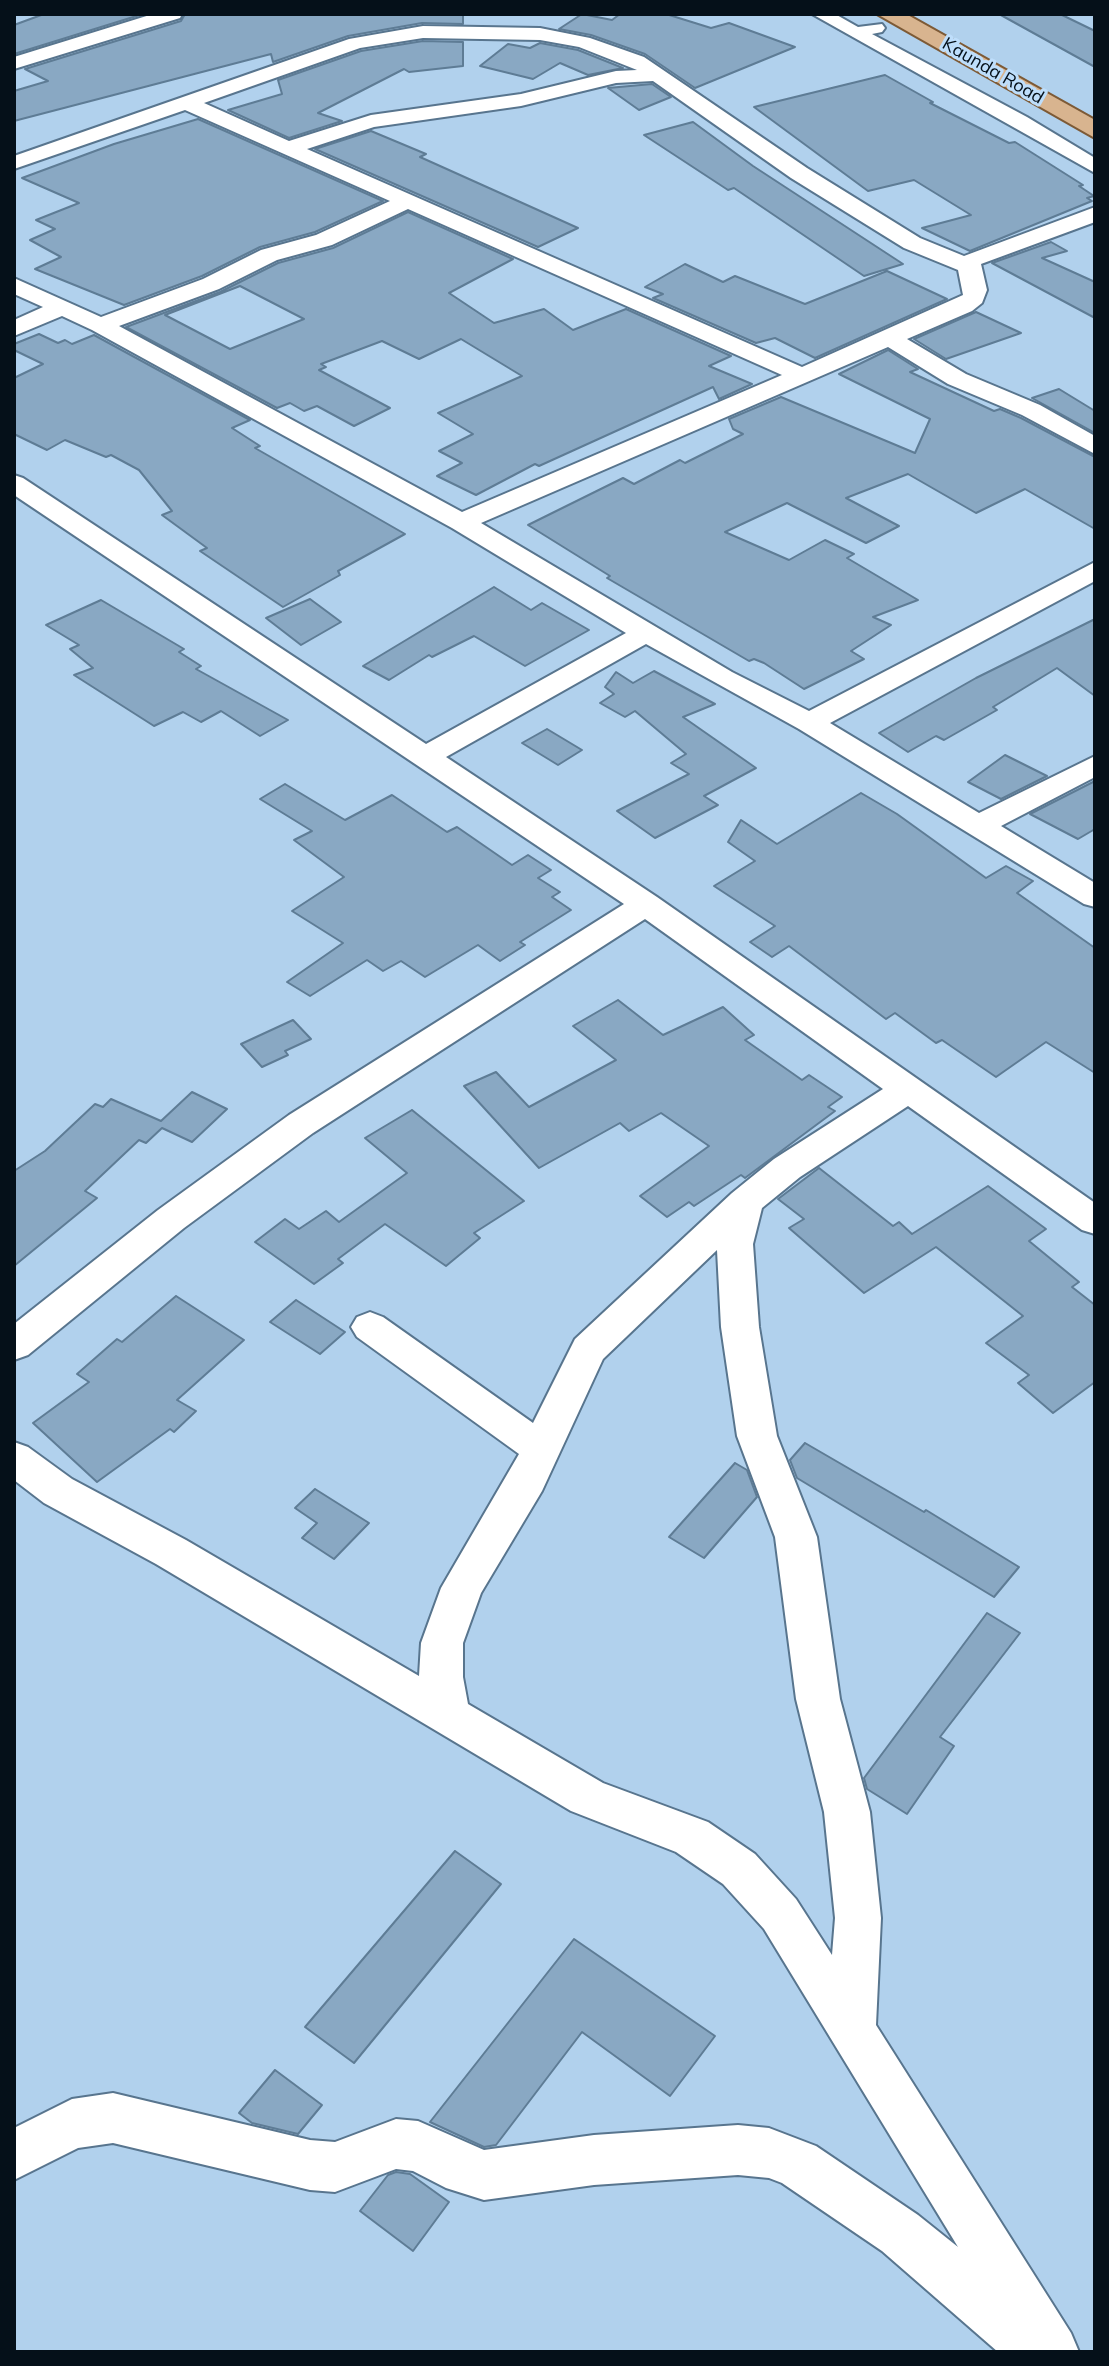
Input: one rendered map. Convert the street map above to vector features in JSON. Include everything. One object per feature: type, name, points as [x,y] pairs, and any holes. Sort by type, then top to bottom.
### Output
[{"type":"main road","name":"Kaunda Road","points":[[897,18],[1095,130]]},
{"type":"street","points":[[540,34],[562,14]]},
{"type":"street","points":[[821,14],[1020,121],[1095,167]]},
{"type":"street","points":[[14,63],[160,15]]},
{"type":"street","points":[[855,33],[897,18]]},
{"type":"street","points":[[14,163],[356,43],[393,35],[487,31],[540,34],[619,53],[661,75],[799,173],[900,236],[937,255],[968,266]]},
{"type":"street","points":[[901,56],[948,45]]},
{"type":"street","points":[[289,148],[371,121],[521,100],[616,77],[661,75]]},
{"type":"street","points":[[184,102],[801,375]]},
{"type":"street","points":[[100,325],[211,284],[269,255],[324,240],[409,200]]},
{"type":"street","points":[[968,266],[984,253],[1095,214]]},
{"type":"street","points":[[461,522],[964,306],[974,298],[976,290],[968,266]]},
{"type":"street","points":[[14,285],[100,325],[461,522],[646,633],[809,723],[1095,897]]},
{"type":"street","points":[[14,329],[61,308]]},
{"type":"street","points":[[889,338],[957,379],[1031,410],[1095,446]]},
{"type":"street","points":[[22,498],[426,756],[646,904],[1095,1221]]},
{"type":"street","points":[[809,723],[1038,604],[1095,570]]},
{"type":"street","points":[[426,756],[646,633]]},
{"type":"street","points":[[979,825],[1095,765]]},
{"type":"street","points":[[14,1345],[171,1219],[301,1124],[646,904]]},
{"type":"street","points":[[448,1716],[441,1677],[442,1643],[462,1588],[544,1449],[574,1374],[589,1349],[745,1202],[787,1168],[910,1088]]},
{"type":"street","points":[[745,1202],[735,1244],[740,1327],[757,1436],[796,1537],[818,1699],[847,1812],[858,1918],[852,2027]]},
{"type":"street","points":[[370,1327],[511,1430],[544,1449]]},
{"type":"street","points":[[14,1458],[58,1491],[171,1552],[587,1797],[692,1837],[739,1869],[780,1914],[1052,2352]]},
{"type":"street","points":[[14,2155],[72,2124],[113,2118],[310,2165],[335,2167],[396,2144],[418,2146],[464,2170],[484,2175],[594,2160],[738,2150],[769,2153],[798,2164],[900,2233],[995,2311],[1035,2352]]},
{"type":"building","points":[[44,14],[143,14],[14,54],[14,25]]},
{"type":"building","points":[[185,14],[463,14],[463,24],[422,23],[348,36],[273,62],[271,54],[14,121],[14,91],[48,81],[25,69],[181,21]]},
{"type":"building","points":[[582,14],[612,20],[620,14],[666,14],[711,28],[729,23],[795,47],[695,88],[645,54],[591,35],[559,29]]},
{"type":"building","points":[[999,14],[1060,14],[1095,31],[1095,67]]},
{"type":"building","points":[[423,41],[463,42],[463,66],[409,72],[404,69],[318,113],[342,121],[289,138],[228,110],[282,94],[278,80],[361,51]]},
{"type":"building","points":[[540,43],[578,50],[623,68],[588,75],[560,63],[533,79],[480,66],[508,44],[530,48]]},
{"type":"building","points":[[885,75],[933,102],[930,103],[1009,143],[1015,142],[1083,185],[1079,186],[1094,196],[1087,198],[1092,201],[970,251],[922,228],[971,215],[914,180],[868,191],[754,107]]},
{"type":"building","points":[[652,84],[671,97],[639,110],[608,88]]},
{"type":"building","points":[[198,119],[383,201],[315,232],[260,247],[202,276],[124,305],[35,269],[61,257],[30,240],[55,229],[36,220],[79,203],[22,178],[114,144]]},
{"type":"building","points":[[693,122],[753,166],[903,264],[864,276],[734,188],[728,190],[644,135]]},
{"type":"building","points":[[371,131],[426,154],[420,157],[578,228],[538,247],[315,149]]},
{"type":"building","points":[[408,212],[513,259],[449,293],[494,323],[544,309],[573,330],[626,309],[731,356],[709,366],[752,384],[719,399],[713,387],[539,466],[535,464],[476,495],[437,476],[462,463],[439,451],[473,434],[438,413],[522,376],[461,339],[419,359],[382,341],[321,364],[326,367],[319,370],[390,408],[354,426],[317,406],[304,411],[290,403],[277,408],[126,327],[220,292],[278,263],[333,248]],"holes":[[[240,286],[304,319],[230,349],[165,315]]]},
{"type":"building","points":[[1051,242],[1067,251],[1042,258],[1095,282],[1095,318],[992,263]]},
{"type":"building","points":[[685,264],[723,282],[735,276],[805,304],[887,271],[947,299],[815,358],[775,338],[756,343],[653,298],[663,294],[645,287]]},
{"type":"building","points":[[976,312],[1021,333],[946,359],[914,339]]},
{"type":"building","points":[[39,334],[58,343],[65,340],[72,344],[94,335],[250,420],[232,428],[260,446],[255,448],[405,534],[338,571],[340,575],[283,607],[200,551],[207,548],[162,515],[172,511],[139,470],[111,455],[106,457],[65,440],[47,450],[14,434],[14,378],[43,364],[14,350],[14,344]]},
{"type":"building","points":[[888,350],[918,369],[910,372],[994,411],[1000,409],[1021,418],[1095,457],[1095,529],[1025,489],[976,513],[908,474],[846,498],[899,526],[866,543],[787,503],[725,532],[789,560],[825,540],[854,554],[847,558],[918,600],[873,617],[891,625],[851,651],[864,659],[804,689],[764,663],[754,659],[749,661],[607,578],[610,576],[528,525],[623,478],[634,484],[680,460],[685,463],[743,434],[733,429],[729,419],[781,397],[915,453],[930,419],[839,374]]},
{"type":"building","points":[[1059,389],[1095,411],[1095,433],[1032,398]]},
{"type":"building","points":[[494,587],[531,610],[542,603],[589,630],[525,666],[474,636],[432,657],[429,655],[389,680],[363,666]]},
{"type":"building","points":[[310,599],[341,622],[301,645],[266,618]]},
{"type":"building","points":[[101,600],[184,649],[179,652],[201,666],[196,669],[288,720],[260,736],[221,711],[201,722],[183,712],[154,726],[74,675],[93,668],[70,649],[79,645],[46,625]]},
{"type":"building","points":[[1095,619],[1095,696],[1057,668],[993,707],[997,710],[944,740],[936,736],[908,752],[879,733],[976,678]]},
{"type":"building","points":[[654,671],[715,704],[683,717],[756,768],[704,796],[718,805],[655,838],[617,811],[689,774],[671,763],[686,754],[635,711],[625,717],[600,703],[614,694],[605,687],[616,672],[633,683]]},
{"type":"building","points":[[547,729],[582,750],[558,765],[522,743]]},
{"type":"building","points":[[1005,755],[1047,776],[1001,799],[968,782]]},
{"type":"building","points":[[1095,781],[1095,829],[1078,839],[1030,814]]},
{"type":"building","points":[[285,784],[345,820],[392,795],[447,832],[457,827],[512,865],[528,855],[551,870],[538,878],[560,892],[552,897],[571,910],[520,942],[525,945],[500,961],[478,945],[425,977],[401,961],[383,971],[367,960],[310,996],[287,982],[343,943],[292,911],[344,877],[294,840],[312,831],[260,799]]},
{"type":"building","points":[[861,793],[897,814],[986,878],[1006,866],[1033,881],[1017,893],[1095,948],[1095,1073],[1046,1042],[996,1077],[942,1040],[936,1043],[895,1013],[886,1019],[789,946],[772,957],[750,942],[775,926],[714,886],[755,861],[728,842],[741,820],[777,844]]},
{"type":"building","points":[[618,1000],[663,1035],[723,1007],[754,1035],[745,1040],[802,1080],[809,1075],[842,1097],[828,1107],[835,1111],[745,1178],[741,1175],[694,1206],[689,1202],[667,1217],[640,1196],[709,1146],[661,1113],[629,1131],[620,1123],[539,1168],[464,1086],[496,1072],[529,1107],[616,1060],[573,1026]]},
{"type":"building","points":[[293,1020],[311,1039],[285,1051],[288,1055],[262,1067],[241,1044]]},
{"type":"building","points":[[192,1092],[227,1109],[192,1142],[162,1128],[146,1143],[139,1140],[85,1191],[97,1198],[14,1266],[14,1171],[45,1151],[95,1104],[103,1107],[111,1099],[161,1121]]},
{"type":"building","points":[[412,1110],[524,1201],[474,1233],[480,1238],[446,1266],[385,1224],[338,1259],[343,1263],[314,1284],[255,1242],[285,1219],[299,1229],[326,1211],[339,1222],[407,1173],[365,1138]]},
{"type":"building","points":[[819,1168],[893,1226],[899,1222],[912,1234],[988,1186],[1046,1229],[1029,1241],[1079,1282],[1072,1287],[1095,1305],[1095,1382],[1053,1413],[1018,1383],[1029,1375],[986,1343],[1023,1316],[936,1247],[864,1293],[789,1228],[804,1219],[778,1199]]},
{"type":"building","points":[[176,1296],[244,1340],[177,1400],[196,1411],[174,1432],[170,1429],[97,1482],[33,1423],[89,1382],[77,1374],[117,1339],[122,1342]]},
{"type":"building","points":[[296,1300],[345,1332],[320,1354],[270,1322]]},
{"type":"building","points":[[805,1443],[924,1512],[926,1510],[1019,1567],[994,1597],[797,1478],[790,1460]]},
{"type":"building","points":[[735,1463],[747,1470],[757,1497],[704,1558],[669,1537]]},
{"type":"building","points":[[315,1489],[369,1523],[334,1559],[302,1538],[317,1523],[295,1508]]},
{"type":"building","points":[[987,1613],[1020,1633],[940,1737],[954,1746],[907,1814],[867,1789],[864,1778]]},
{"type":"building","points":[[455,1851],[501,1884],[354,2063],[305,2027]]},
{"type":"building","points":[[574,1939],[715,2036],[670,2096],[582,2032],[496,2145],[484,2147],[430,2122]]},
{"type":"building","points":[[275,2070],[322,2105],[298,2134],[252,2123],[239,2113]]},
{"type":"building","points":[[396,2172],[410,2174],[449,2202],[413,2251],[360,2211],[388,2175]]}]
